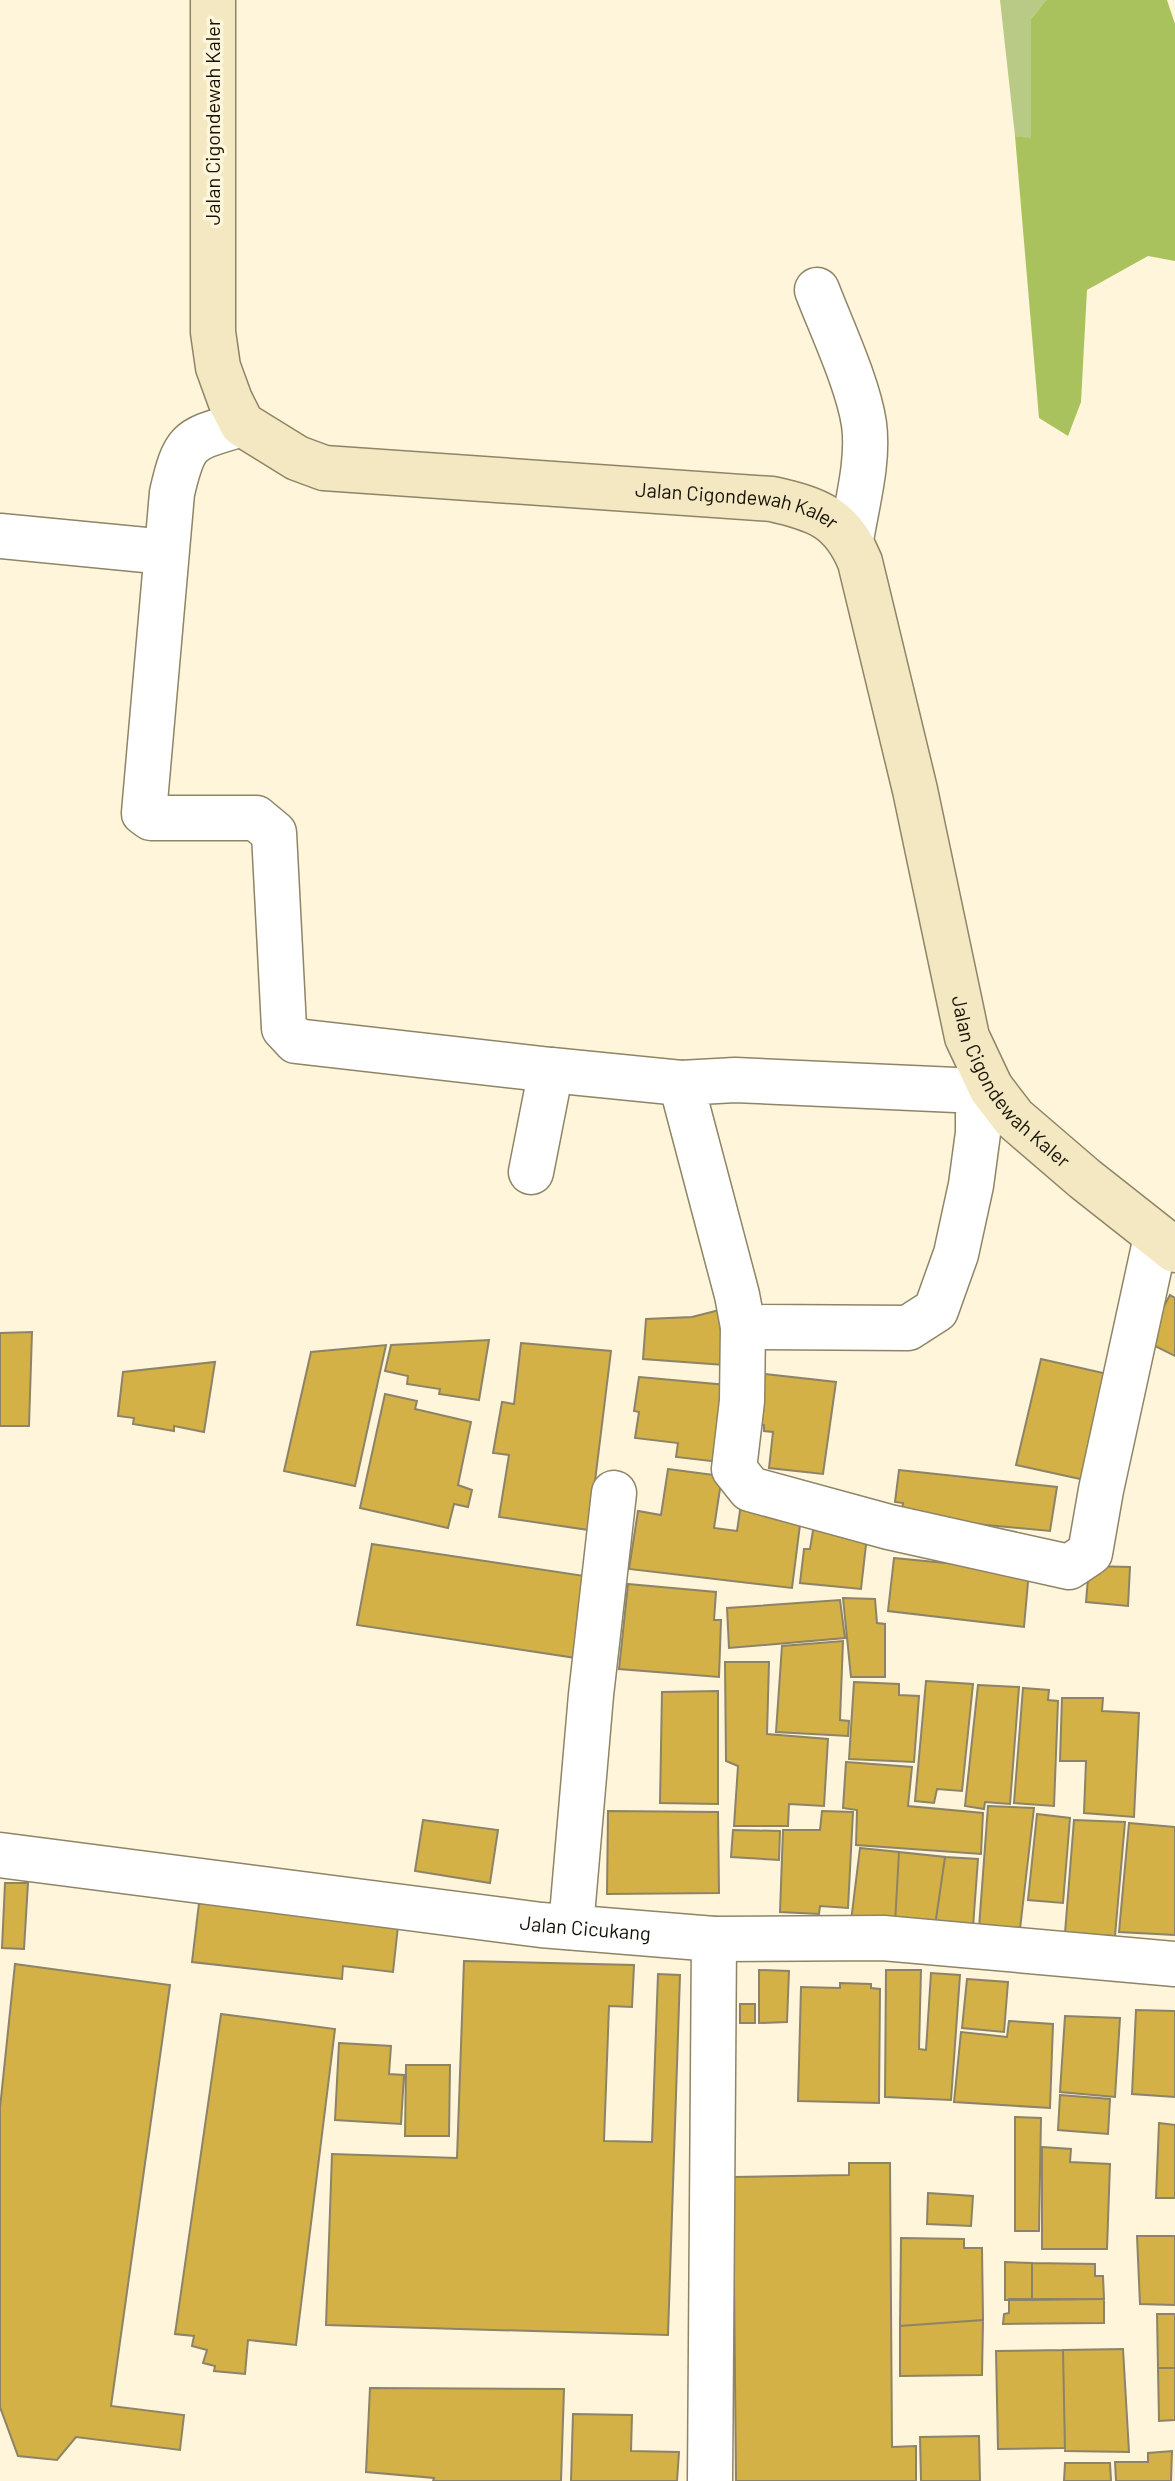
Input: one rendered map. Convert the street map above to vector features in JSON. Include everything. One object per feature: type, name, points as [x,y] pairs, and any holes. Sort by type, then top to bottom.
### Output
[{"type":"main road","name":"Jalan Cigondewah Kaler","points":[[213,0],[213,332],[218,367],[242,424],[297,458],[324,468],[772,499],[819,512],[851,540],[860,562],[915,790],[967,1037],[985,1089],[1014,1118],[1165,1244]]},
{"type":"street","points":[[817,290],[864,425],[864,455],[851,540]]},
{"type":"street","points":[[242,424],[204,436],[189,445],[180,457],[172,493],[166,552],[144,813],[151,818],[256,818],[274,833],[284,1028],[296,1041],[681,1083],[735,1080],[985,1089],[971,1185],[956,1254],[936,1310],[908,1328],[743,1327]]},
{"type":"street","points":[[0,536],[166,552]]},
{"type":"street","points":[[531,1172],[551,1070]]},
{"type":"street","points":[[681,1083],[743,1327],[742,1401],[734,1469],[750,1489],[889,1527],[1069,1567],[1090,1553],[1101,1490],[1165,1244]]},
{"type":"street","points":[[571,1927],[591,1695],[614,1493]]},
{"type":"street","name":"Jalan Cicukang","points":[[0,1855],[541,1925],[714,1939],[883,1938],[1175,1964]]},
{"type":"street","points":[[710,2481],[714,1939]]},
{"type":"green space","points":[[1000,0],[1046,0],[1031,19],[1031,139],[1015,136]]},
{"type":"green space","points":[[1046,0],[1167,0],[1175,24],[1175,261],[1148,256],[1087,290],[1081,402],[1068,436],[1039,418],[1015,136],[1031,138],[1031,19]]},
{"type":"building","points":[[1170,1295],[1175,1298],[1175,1356],[1145,1341]]},
{"type":"building","points":[[727,1308],[724,1365],[643,1359],[646,1319],[692,1317]]},
{"type":"building","points":[[32,1332],[29,1426],[0,1426],[0,1333]]},
{"type":"building","points":[[489,1340],[479,1400],[439,1394],[440,1389],[407,1384],[408,1376],[385,1371],[391,1345]]},
{"type":"building","points":[[521,1343],[611,1351],[589,1530],[499,1517],[509,1455],[493,1453],[502,1402],[514,1404]]},
{"type":"building","points":[[386,1345],[355,1486],[284,1471],[311,1352]]},
{"type":"building","points":[[1041,1359],[1112,1375],[1085,1480],[1016,1465]]},
{"type":"building","points":[[215,1362],[204,1432],[174,1426],[174,1431],[133,1424],[134,1418],[118,1416],[123,1372]]},
{"type":"building","points":[[765,1374],[836,1382],[823,1474],[769,1468],[773,1432],[764,1431],[764,1425],[758,1424]]},
{"type":"building","points":[[639,1377],[727,1385],[719,1462],[676,1457],[678,1443],[635,1438],[639,1412],[634,1411]]},
{"type":"building","points":[[385,1394],[417,1401],[415,1409],[471,1422],[458,1485],[472,1490],[468,1507],[454,1504],[448,1528],[360,1508]]},
{"type":"building","points":[[668,1469],[722,1476],[714,1528],[737,1531],[741,1504],[802,1509],[792,1588],[629,1569],[638,1511],[661,1515]]},
{"type":"building","points":[[899,1470],[1057,1487],[1050,1531],[901,1517],[903,1503],[895,1502]]},
{"type":"building","points":[[815,1518],[867,1536],[861,1589],[800,1583],[804,1549],[810,1549]]},
{"type":"building","points":[[372,1544],[591,1577],[576,1658],[357,1625]]},
{"type":"building","points":[[894,1558],[1029,1571],[1024,1627],[888,1611]]},
{"type":"building","points":[[1089,1566],[1130,1567],[1128,1606],[1086,1602]]},
{"type":"building","points":[[628,1584],[716,1592],[714,1620],[721,1620],[719,1677],[619,1669]]},
{"type":"building","points":[[843,1598],[875,1599],[877,1623],[885,1624],[885,1677],[851,1677]]},
{"type":"building","points":[[840,1600],[845,1638],[729,1648],[727,1608]]},
{"type":"building","points":[[843,1641],[840,1720],[849,1721],[848,1736],[776,1732],[782,1646]]},
{"type":"building","points":[[725,1662],[769,1662],[767,1734],[828,1739],[824,1806],[789,1804],[788,1826],[734,1826],[738,1766],[726,1761]]},
{"type":"building","points":[[926,1681],[973,1684],[962,1791],[937,1789],[934,1803],[915,1801]]},
{"type":"building","points":[[854,1682],[899,1684],[899,1695],[919,1696],[914,1762],[849,1759]]},
{"type":"building","points":[[978,1685],[1019,1687],[1010,1804],[985,1802],[984,1809],[965,1806]]},
{"type":"building","points":[[1023,1688],[1049,1690],[1048,1700],[1058,1701],[1054,1806],[1014,1803]]},
{"type":"building","points":[[718,1691],[718,1804],[660,1803],[662,1692]]},
{"type":"building","points":[[1062,1698],[1103,1698],[1102,1711],[1139,1713],[1134,1817],[1084,1813],[1086,1761],[1060,1761]]},
{"type":"building","points":[[846,1762],[912,1767],[908,1806],[983,1813],[981,1854],[856,1845],[857,1810],[843,1808]]},
{"type":"building","points":[[988,1806],[1034,1808],[1020,1929],[979,1928]]},
{"type":"building","points":[[608,1811],[718,1812],[719,1893],[607,1894]]},
{"type":"building","points":[[822,1811],[853,1812],[848,1908],[820,1906],[819,1914],[780,1912],[783,1830],[820,1830]]},
{"type":"building","points":[[1037,1814],[1070,1818],[1063,1903],[1028,1900]]},
{"type":"building","points":[[423,1820],[498,1830],[490,1883],[415,1871]]},
{"type":"building","points":[[1074,1820],[1125,1822],[1115,1936],[1065,1933]]},
{"type":"building","points":[[1129,1823],[1175,1827],[1175,1935],[1119,1932]]},
{"type":"building","points":[[733,1830],[780,1831],[779,1860],[731,1857]]},
{"type":"building","points":[[860,1848],[899,1852],[895,1924],[851,1921]]},
{"type":"building","points":[[899,1852],[945,1857],[935,1926],[895,1924]]},
{"type":"building","points":[[945,1857],[978,1859],[973,1927],[935,1926]]},
{"type":"building","points":[[5,1883],[28,1883],[24,1949],[2,1948]]},
{"type":"building","points":[[199,1903],[398,1926],[393,1972],[343,1966],[342,1979],[192,1962]]},
{"type":"building","points":[[464,1961],[634,1965],[632,2007],[609,2006],[604,2141],[652,2142],[658,1974],[680,1975],[668,2335],[326,2325],[332,2154],[457,2158]]},
{"type":"building","points":[[15,1964],[170,1985],[111,2406],[184,2415],[180,2450],[76,2437],[57,2460],[18,2456],[0,2407],[0,2108]]},
{"type":"building","points":[[759,1970],[789,1971],[787,2022],[759,2023]]},
{"type":"building","points":[[886,1970],[921,1970],[919,2049],[926,2050],[931,1973],[960,1975],[951,2100],[885,2097]]},
{"type":"building","points":[[967,1979],[1008,1982],[1004,2032],[962,2028]]},
{"type":"building","points":[[840,1983],[871,1984],[871,1988],[880,1989],[879,2103],[798,2101],[801,1987],[840,1988]]},
{"type":"building","points":[[740,2004],[755,2004],[755,2023],[740,2023]]},
{"type":"building","points":[[1136,2010],[1175,2011],[1175,2097],[1132,2094]]},
{"type":"building","points":[[221,2014],[335,2029],[296,2345],[248,2340],[245,2374],[214,2371],[215,2366],[203,2363],[207,2350],[192,2346],[194,2336],[175,2334]]},
{"type":"building","points":[[1065,2016],[1120,2018],[1115,2097],[1060,2092]]},
{"type":"building","points":[[1009,2021],[1053,2024],[1050,2108],[954,2102],[961,2032],[1007,2037]]},
{"type":"building","points":[[339,2043],[391,2046],[389,2074],[404,2075],[401,2124],[335,2120]]},
{"type":"building","points":[[406,2065],[450,2065],[449,2136],[405,2136]]},
{"type":"building","points":[[1060,2095],[1110,2099],[1108,2134],[1058,2130]]},
{"type":"building","points":[[1015,2117],[1041,2118],[1039,2231],[1015,2231]]},
{"type":"building","points":[[1159,2123],[1175,2125],[1175,2198],[1156,2198]]},
{"type":"building","points":[[1042,2147],[1071,2149],[1070,2162],[1110,2164],[1107,2249],[1042,2249]]},
{"type":"building","points":[[849,2163],[890,2163],[892,2447],[916,2446],[916,2481],[736,2481],[733,2177],[849,2175]]},
{"type":"building","points":[[928,2193],[973,2196],[971,2226],[927,2224]]},
{"type":"building","points":[[1137,2236],[1175,2236],[1175,2305],[1140,2304]]},
{"type":"building","points":[[901,2238],[964,2239],[964,2248],[982,2248],[983,2320],[900,2326]]},
{"type":"building","points":[[1005,2262],[1032,2263],[1032,2300],[1005,2300]]},
{"type":"building","points":[[1032,2263],[1095,2264],[1095,2276],[1103,2276],[1104,2299],[1032,2300]]},
{"type":"building","points":[[1009,2299],[1104,2299],[1104,2323],[1003,2324],[1004,2314],[1009,2313]]},
{"type":"building","points":[[1157,2314],[1175,2314],[1175,2368],[1158,2368]]},
{"type":"building","points":[[983,2320],[982,2375],[900,2376],[900,2326]]},
{"type":"building","points":[[1123,2349],[1129,2452],[1065,2451],[1063,2350]]},
{"type":"building","points":[[1063,2350],[1065,2448],[998,2449],[996,2351]]},
{"type":"building","points":[[1158,2368],[1175,2368],[1175,2420],[1159,2421]]},
{"type":"building","points":[[370,2388],[564,2389],[561,2481],[433,2481],[434,2478],[366,2472]]},
{"type":"building","points":[[573,2414],[632,2415],[631,2451],[679,2452],[677,2481],[571,2481]]},
{"type":"building","points":[[979,2436],[980,2481],[921,2481],[920,2437]]},
{"type":"building","points":[[1172,2451],[1171,2481],[1116,2481],[1115,2462],[1148,2462],[1148,2453]]},
{"type":"building","points":[[1065,2463],[1110,2463],[1111,2481],[1064,2481]]}]
